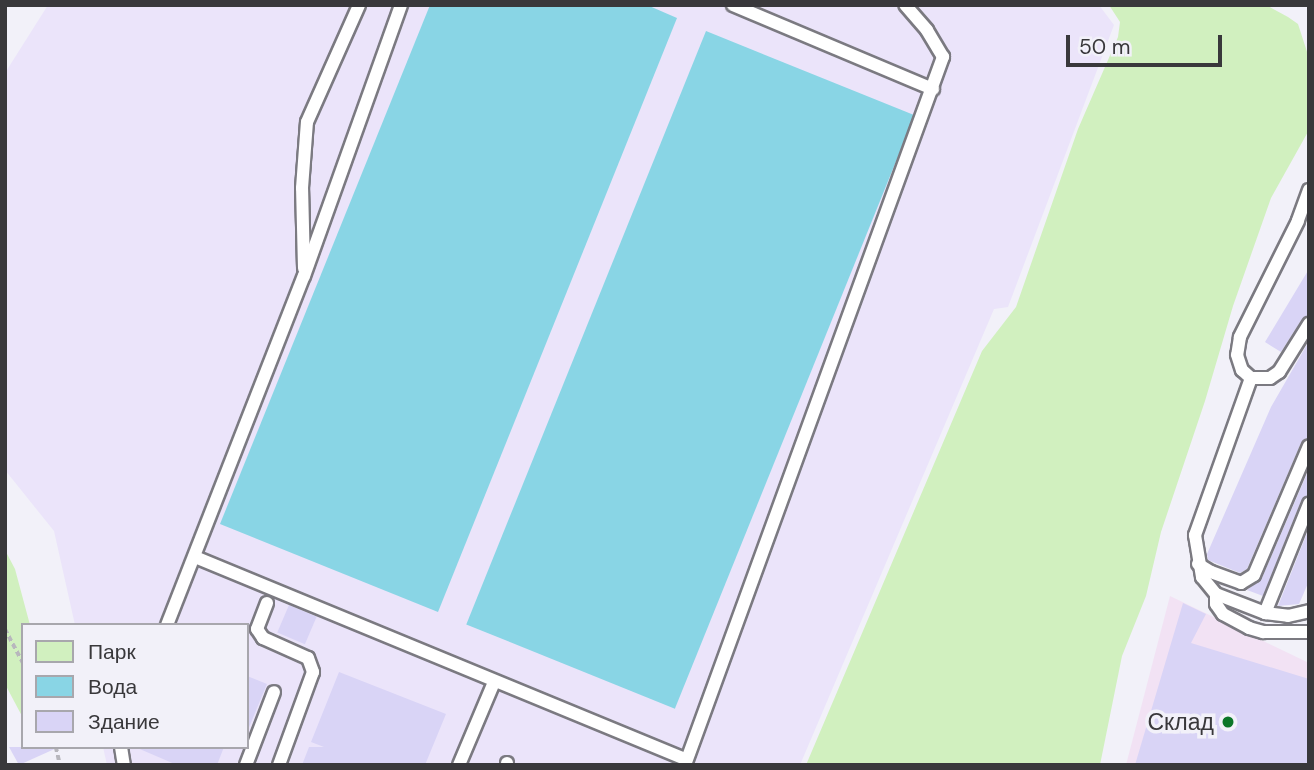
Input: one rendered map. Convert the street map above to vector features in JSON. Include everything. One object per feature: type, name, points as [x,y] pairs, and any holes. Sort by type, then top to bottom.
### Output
[{"type":"lane","points":[[304,276],[302,188],[307,122],[359,5]]},
{"type":"lane","points":[[168,623],[304,276],[401,5]]},
{"type":"lane","points":[[733,5],[933,89]]},
{"type":"lane","points":[[195,557],[685,762],[943,57],[927,30],[905,5]]},
{"type":"lane","points":[[1309,190],[1298,221],[1240,337],[1237,355],[1242,370],[1251,378],[1270,378],[1279,372],[1309,324]]},
{"type":"lane","points":[[1251,378],[1195,535],[1198,564],[1205,583],[1216,594],[1265,612],[1288,616],[1309,611]]},
{"type":"lane","points":[[1198,564],[1241,583],[1254,575],[1309,446]]},
{"type":"lane","points":[[1265,612],[1309,505]]},
{"type":"lane","points":[[1216,594],[1216,604],[1223,614],[1249,628],[1262,632],[1309,632]]},
{"type":"lane","points":[[267,603],[257,629],[263,638],[308,658],[313,672],[279,765]]},
{"type":"lane","points":[[459,765],[494,682]]},
{"type":"lane","points":[[246,765],[253,727],[274,692]]},
{"type":"path","points":[[5,629],[21,659]]},
{"type":"shaded area","points":[[48,5],[1099,5],[1114,25],[1008,307],[994,309],[800,765],[107,765],[103,749],[248,749],[248,623],[75,623],[54,531],[5,470],[5,73]]},
{"type":"shaded area","name":"Склад","points":[[1170,596],[1309,663],[1309,765],[1126,765]]},
{"type":"green space","points":[[1109,5],[1266,5],[1288,17],[1298,24],[1309,58],[1309,130],[1271,198],[1233,306],[1205,401],[1161,532],[1146,596],[1122,656],[1100,765],[806,765],[982,351],[1016,307],[1078,129],[1118,37],[1120,22]]},
{"type":"green space","points":[[5,550],[15,569],[29,623],[21,623],[21,714],[5,684]]},
{"type":"water","points":[[430,5],[647,5],[677,18],[438,612],[220,524]]},
{"type":"water","points":[[706,31],[915,115],[675,709],[466,624]]},
{"type":"building","points":[[1309,269],[1309,315],[1302,319],[1281,352],[1265,342]]},
{"type":"building","points":[[1309,341],[1309,437],[1301,443],[1247,569],[1240,573],[1208,560],[1207,554],[1271,407]]},
{"type":"building","points":[[1309,469],[1309,495],[1301,501],[1263,596],[1247,590],[1262,578]]},
{"type":"building","points":[[1309,528],[1309,581],[1299,604],[1278,606]]},
{"type":"building","name":"Склад","points":[[1183,603],[1206,614],[1191,643],[1309,679],[1309,765],[1135,765]]},
{"type":"building","points":[[289,605],[317,617],[305,644],[277,633]]},
{"type":"building","points":[[339,672],[446,714],[425,765],[302,765],[309,747],[324,747],[311,742]]},
{"type":"building","points":[[248,676],[267,684],[248,730]]},
{"type":"building","points":[[9,747],[55,749],[19,765]]},
{"type":"building","points":[[140,749],[223,749],[217,765],[177,765]]},
{"type":"place","name":"Склад","points":[[1228,722]]}]
